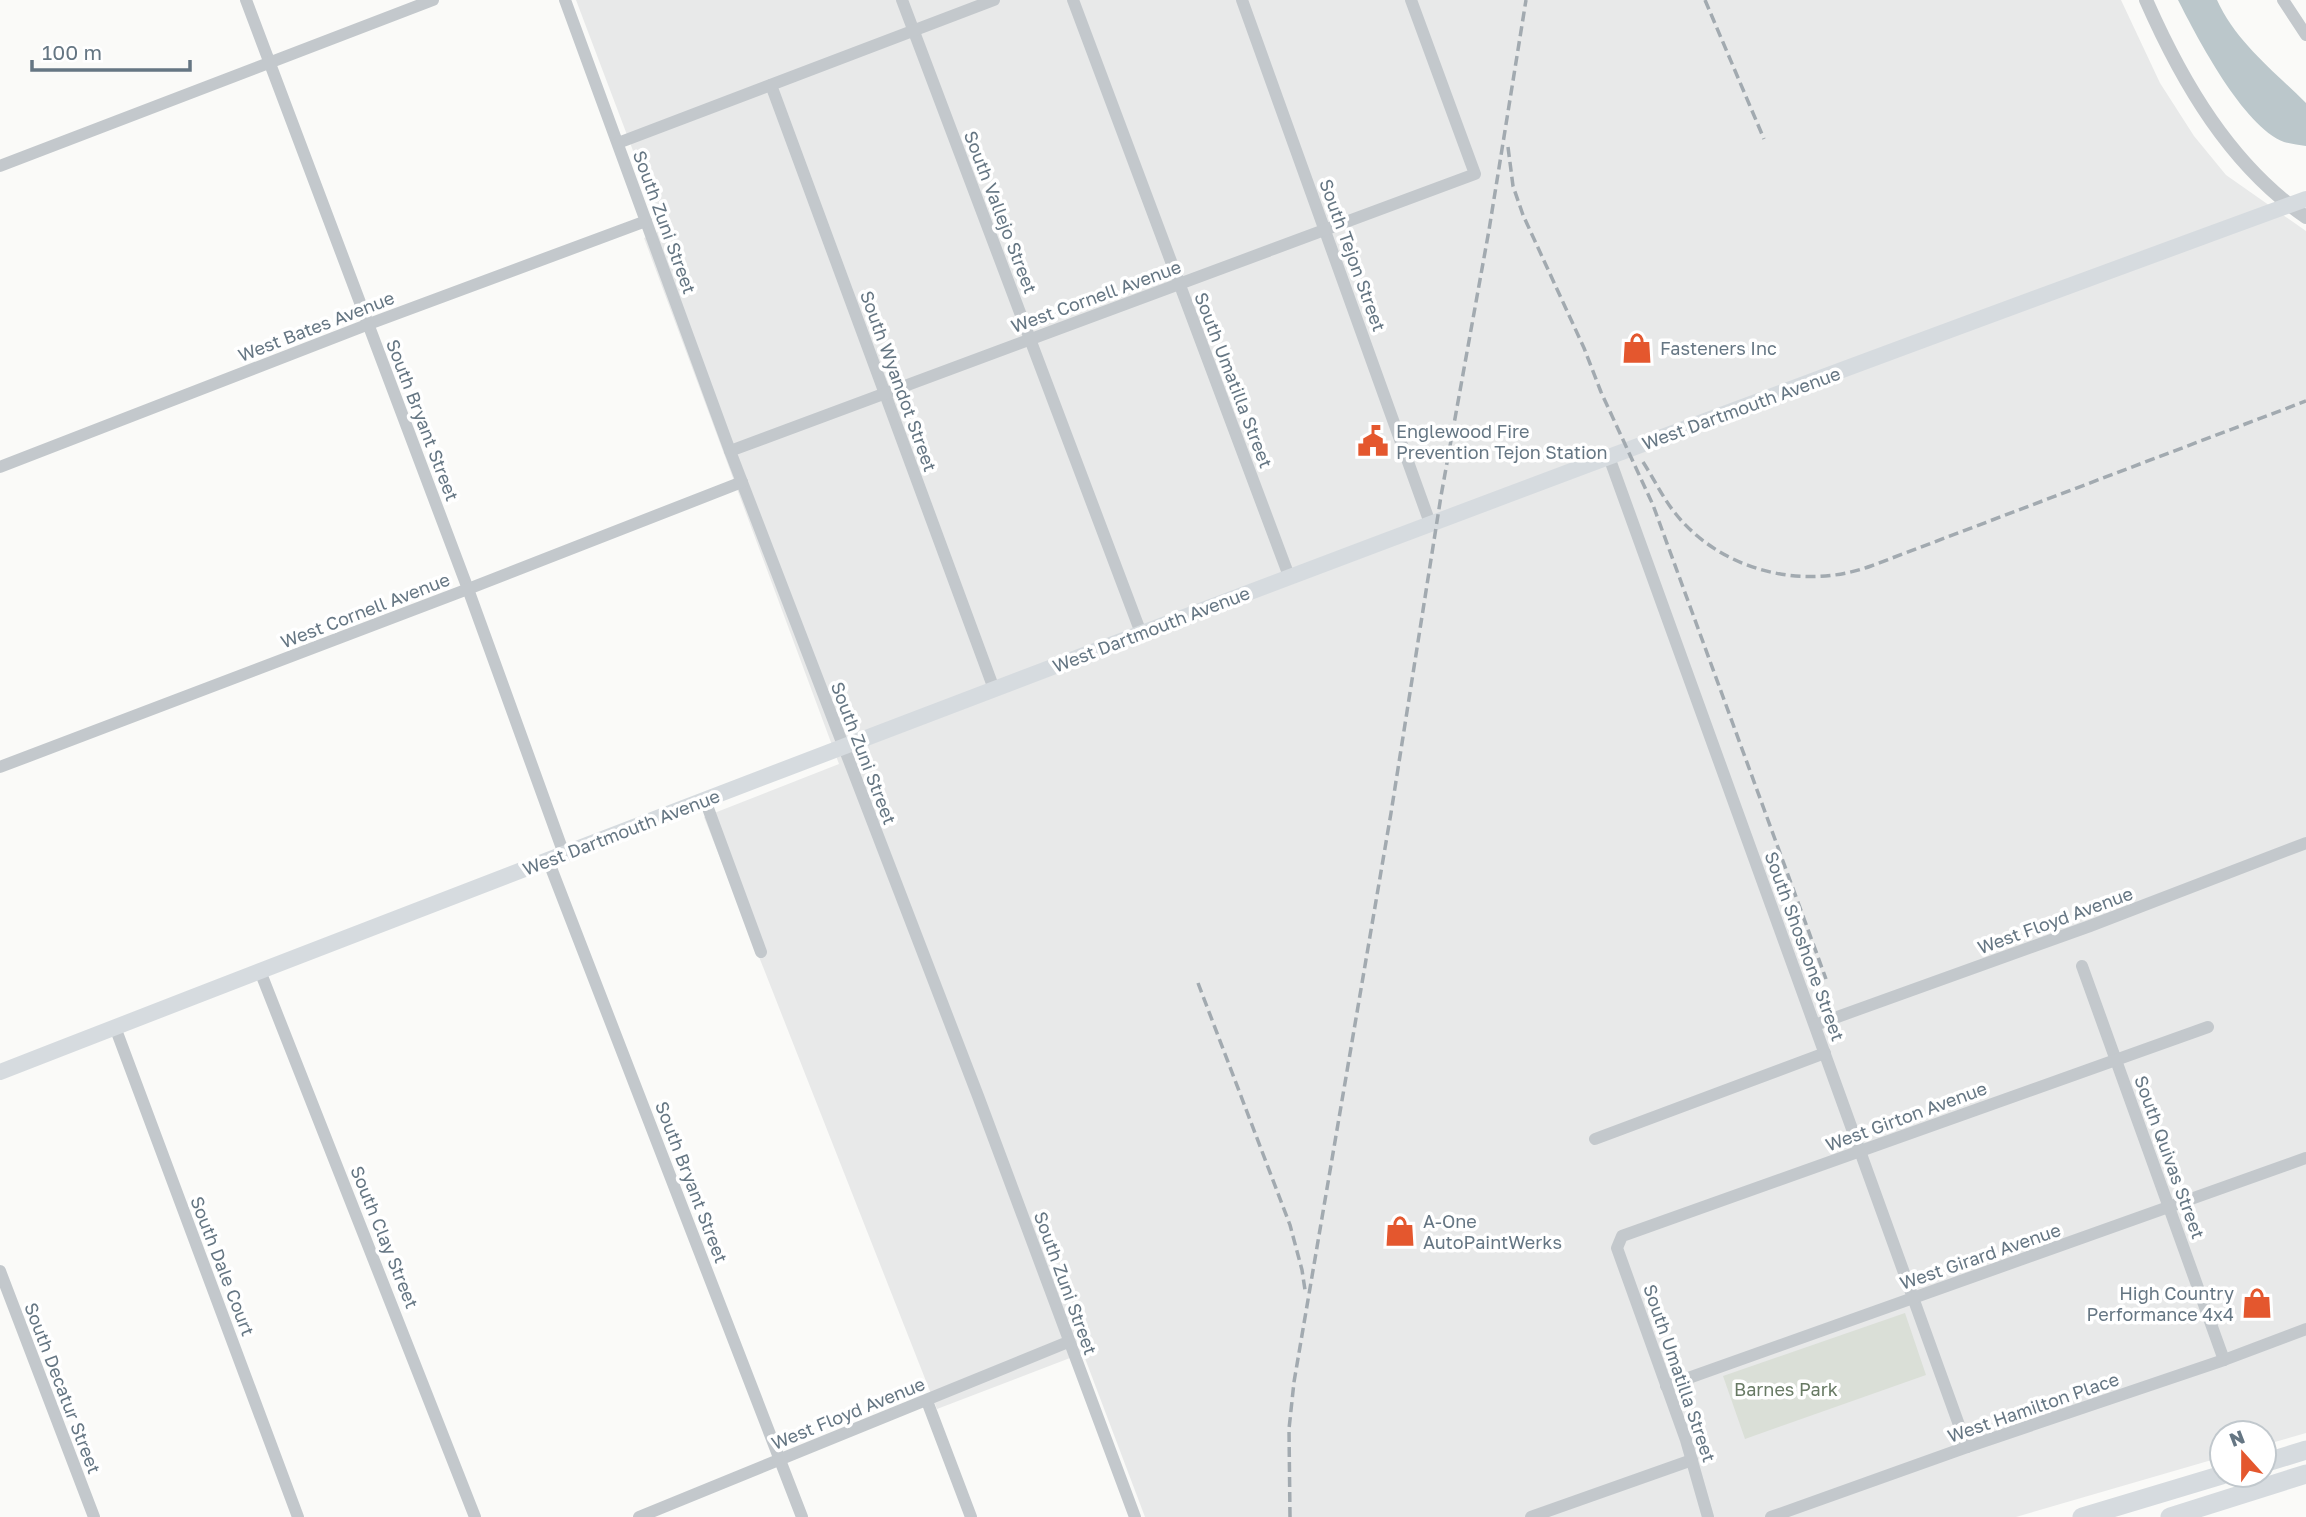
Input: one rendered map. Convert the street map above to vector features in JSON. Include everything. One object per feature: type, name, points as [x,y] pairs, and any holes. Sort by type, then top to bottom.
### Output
[{"type":"highway","points":[[2278,1458],[2306,1450]]},
{"type":"highway","points":[[2170,1517],[2306,1474]]},
{"type":"highway","points":[[2082,1517],[2208,1479]]},
{"type":"main road","name":"West Dartmouth Avenue","points":[[0,1072],[1289,576],[2306,199]]},
{"type":"street","name":"South Bryant Street","points":[[246,0],[468,589],[564,854]]},
{"type":"street","points":[[0,166],[433,0]]},
{"type":"street","name":"South Zuni Street","points":[[565,0],[730,451],[978,1096],[1135,1517]]},
{"type":"street","name":"South Vallejo Street","points":[[902,0],[1140,633]]},
{"type":"street","points":[[618,143],[994,0]]},
{"type":"street","name":"South Umatilla Street","points":[[1073,0],[1289,576]]},
{"type":"street","name":"South Tejon Street","points":[[1242,0],[1430,523]]},
{"type":"street","name":"West Cornell Avenue","points":[[730,451],[1475,174],[1411,0]]},
{"type":"street","points":[[2146,0],[2180,72],[2202,108],[2244,161],[2289,205],[2306,217]]},
{"type":"street","points":[[2283,0],[2306,35]]},
{"type":"street","name":"South Wyandot Street","points":[[771,85],[994,689]]},
{"type":"street","name":"West Bates Avenue","points":[[0,467],[646,220]]},
{"type":"street","name":"South Shoshone Street","points":[[1609,457],[1968,1447]]},
{"type":"street","name":"West Cornell Avenue","points":[[0,767],[742,482]]},
{"type":"street","points":[[705,800],[761,952]]},
{"type":"street","name":"West Floyd Avenue","points":[[1815,1025],[2090,926],[2306,843]]},
{"type":"street","name":"South Bryant Street","points":[[548,860],[802,1517]]},
{"type":"street","name":"South Quivas Street","points":[[2082,966],[2224,1360]]},
{"type":"street","name":"South Clay Street","points":[[260,971],[475,1517]]},
{"type":"street","name":"South Dale Court","points":[[115,1027],[298,1517]]},
{"type":"street","name":"West Girton Avenue","points":[[1618,1242],[1622,1236],[2208,1027]]},
{"type":"street","points":[[1595,1139],[1825,1053]]},
{"type":"street","name":"West Girard Avenue","points":[[1666,1387],[2306,1158]]},
{"type":"street","name":"South Umatilla Street","points":[[1618,1242],[1617,1248],[1692,1460],[1708,1517]]},
{"type":"street","name":"South Decatur Street","points":[[0,1271],[94,1517]]},
{"type":"street","name":"West Hamilton Place","points":[[1771,1517],[2306,1329]]},
{"type":"street","name":"West Floyd Avenue","points":[[639,1517],[1068,1342]]},
{"type":"street","points":[[927,1401],[971,1517]]},
{"type":"street","points":[[1531,1517],[1692,1460]]},
{"type":"shaded area","points":[[576,0],[2121,0],[2160,83],[2194,136],[2226,175],[2306,231],[2306,1433],[2278,1441],[2278,1419],[2208,1419],[2208,1461],[2016,1517],[1145,1517],[1083,1353],[937,1409],[704,817],[839,764],[644,238],[663,230]]},
{"type":"shaded area","points":[[2178,0],[2217,0],[2245,43],[2306,103],[2306,146],[2284,142],[2268,133],[2253,119],[2223,80]]},
{"type":"green space","name":"Barnes Park","points":[[1905,1313],[1926,1375],[1745,1439],[1723,1376]]},
{"type":"railway","points":[[1290,1517],[1289,1429],[1294,1382],[1526,0]]},
{"type":"railway","points":[[1705,0],[1764,139]]},
{"type":"railway","points":[[1508,147],[1513,186],[1523,215],[1653,505],[1826,979]]},
{"type":"railway","points":[[1643,462],[1675,513],[1694,533],[1715,549],[1739,562],[1765,571],[1791,576],[1818,576],[1871,566],[2306,401]]},
{"type":"railway","points":[[1198,983],[1290,1225],[1305,1290]]},
{"type":"place","name":"Fasteners Inc","points":[[1637,348]]},
{"type":"place","name":"Englewood Fire Prevention Tejon Station","points":[[1373,441]]},
{"type":"place","name":"A-One AutoPaintWerks","points":[[1400,1231]]},
{"type":"place","name":"High Country Performance 4x4","points":[[2257,1303]]}]
